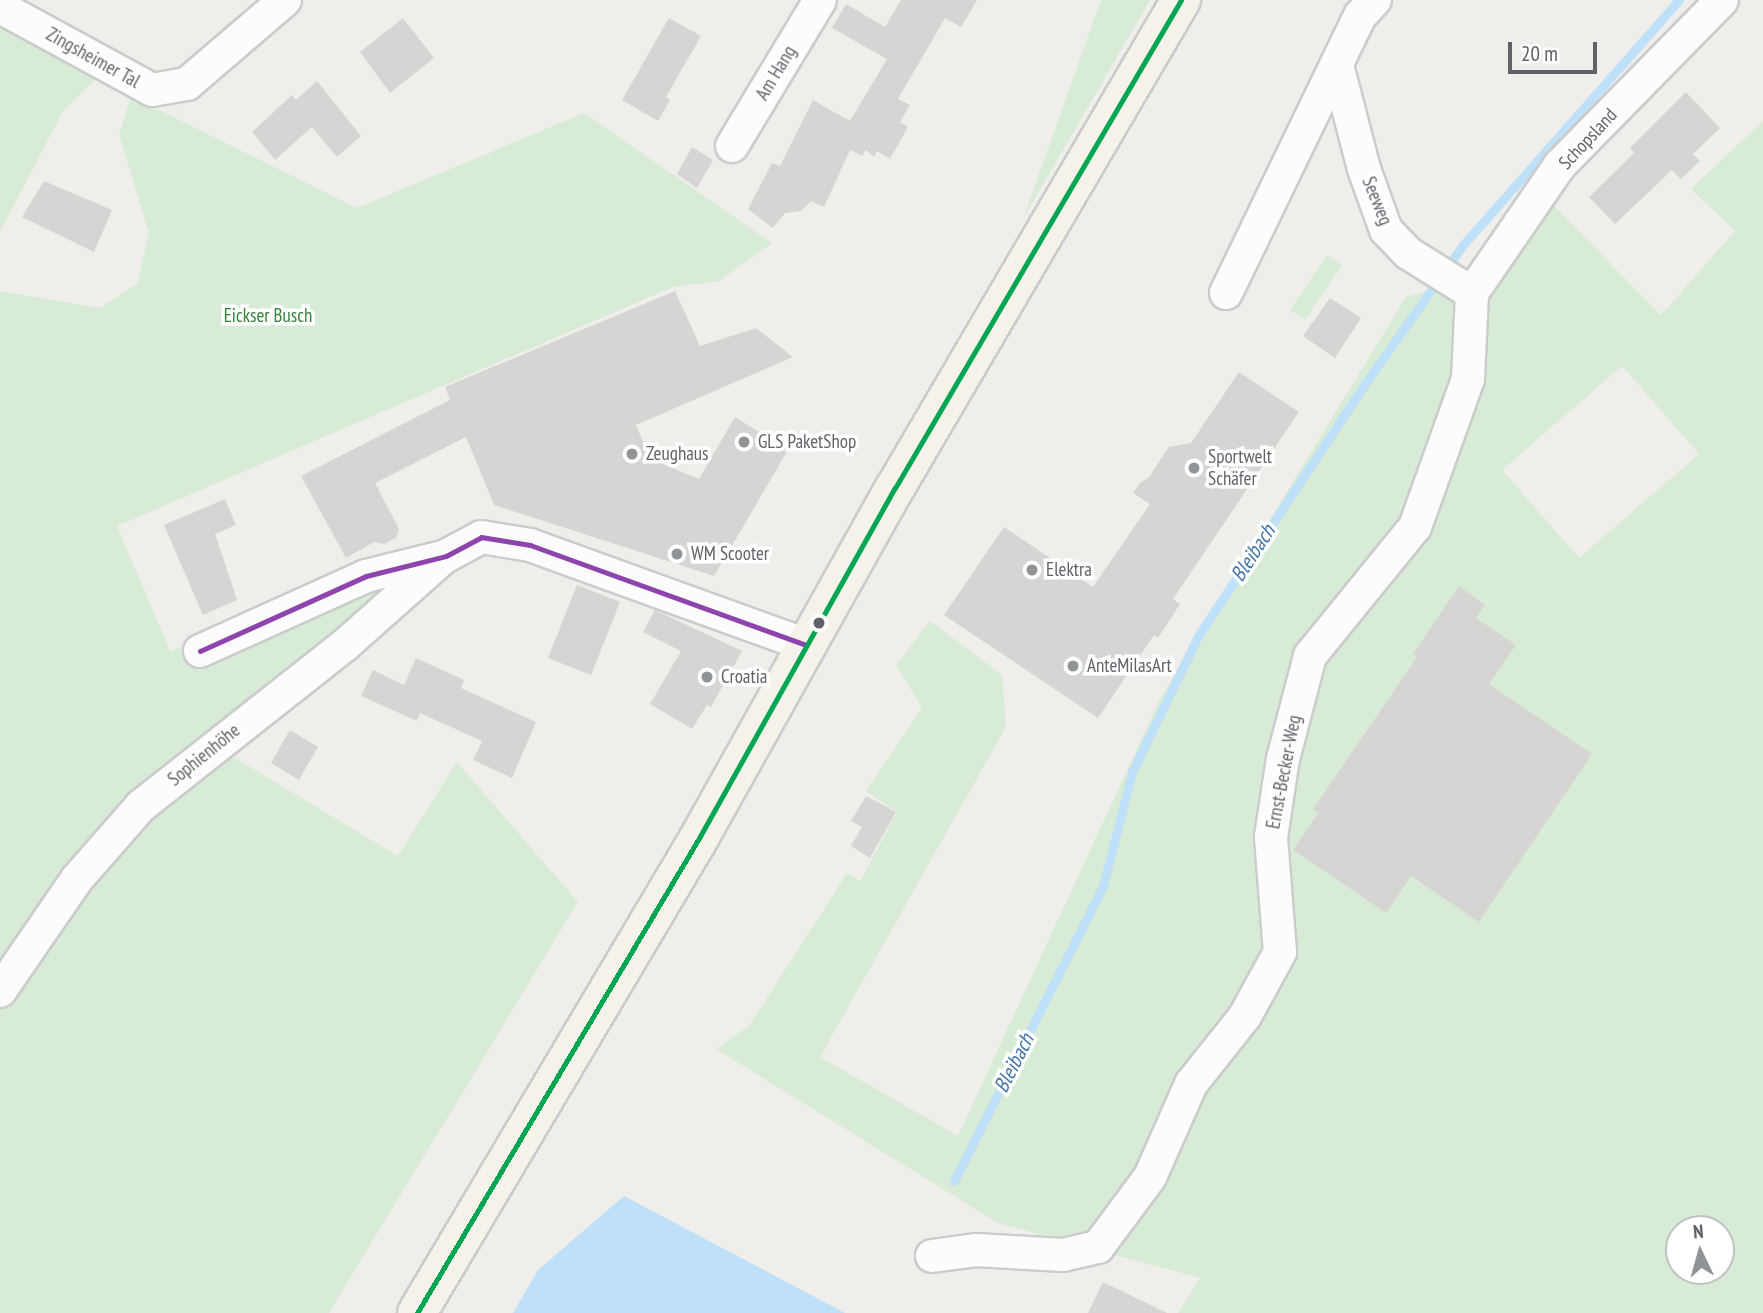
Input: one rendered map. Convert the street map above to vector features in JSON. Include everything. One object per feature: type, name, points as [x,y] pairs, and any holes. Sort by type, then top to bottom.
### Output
[{"type":"main road","points":[[417,1313],[699,838],[807,645],[1181,0]]},
{"type":"street","name":"Zingsheimer Tal","points":[[0,7],[152,90],[187,84],[285,0]]},
{"type":"street","name":"Am Hang","points":[[732,146],[820,0]]},
{"type":"street","points":[[1226,293],[1338,69],[1360,16],[1375,0]]},
{"type":"street","name":"Schopsland","points":[[1451,281],[1722,0]]},
{"type":"street","name":"Seeweg","points":[[1338,69],[1364,169],[1386,230],[1451,281]]},
{"type":"street","name":"Ernst-Becker-Weg","points":[[932,1256],[976,1250],[1063,1255],[1098,1247],[1150,1177],[1191,1084],[1245,1016],[1280,951],[1271,837],[1283,759],[1310,656],[1415,527],[1468,379],[1451,281]]},
{"type":"street","points":[[200,651],[366,576],[446,556],[481,537],[530,545],[807,645]]},
{"type":"street","name":"Sophienhöhe","points":[[0,991],[77,879],[141,806],[345,645],[446,556]]},
{"type":"green space","points":[[1101,0],[1150,0],[1023,219]]},
{"type":"green space","points":[[0,19],[100,75],[63,111],[0,232]]},
{"type":"green space","name":"Eickser Busch","points":[[131,96],[357,208],[584,113],[772,243],[719,281],[673,287],[117,526],[170,651],[394,579],[399,591],[281,680],[0,975],[0,291],[100,308],[137,284],[149,233],[119,135]]},
{"type":"green space","points":[[1763,121],[1763,1313],[1178,1313],[1200,1278],[998,1223],[716,1049],[749,1026],[847,873],[860,881],[897,812],[866,791],[922,708],[896,665],[930,621],[1002,675],[1006,727],[820,1057],[958,1136],[1160,699],[1406,297],[1509,268],[1553,205],[1661,315],[1735,231],[1691,189]],"holes":[[[1622,366],[1699,454],[1579,558],[1502,470]]]},
{"type":"green space","points":[[1327,255],[1342,265],[1305,320],[1290,310]]},
{"type":"green space","points":[[222,750],[398,856],[457,762],[578,902],[329,1313],[0,1313],[0,1001],[140,815]]},
{"type":"water","points":[[624,1196],[845,1313],[513,1313],[538,1270]]},
{"type":"building","points":[[901,0],[977,0],[961,27],[945,18],[898,99],[910,105],[900,122],[908,127],[890,159],[877,151],[874,157],[866,150],[862,156],[850,150],[824,207],[811,201],[801,211],[785,213],[773,228],[748,209],[772,163],[780,166],[813,100],[850,121],[887,59],[832,28],[846,4],[885,27]]},
{"type":"building","points":[[403,18],[434,58],[390,93],[360,52]]},
{"type":"building","points":[[669,18],[701,36],[666,97],[670,100],[658,121],[622,100]]},
{"type":"building","points":[[317,81],[361,136],[337,157],[312,127],[275,160],[252,132],[292,95],[296,100]]},
{"type":"building","points":[[1686,92],[1720,128],[1693,154],[1700,161],[1681,179],[1672,170],[1615,224],[1589,197],[1634,153],[1630,148]]},
{"type":"building","points":[[692,147],[713,160],[697,188],[677,174]]},
{"type":"building","points":[[44,181],[112,210],[94,252],[22,217]]},
{"type":"building","points":[[675,291],[700,346],[756,328],[793,357],[636,425],[650,459],[699,479],[735,417],[788,450],[714,576],[494,505],[466,437],[375,483],[399,529],[396,538],[384,544],[374,542],[346,558],[301,476],[450,400],[445,387]]},
{"type":"building","points":[[1330,298],[1361,318],[1335,358],[1303,336]]},
{"type":"building","points":[[1239,372],[1299,412],[1173,599],[1180,604],[1158,638],[1154,635],[1098,718],[944,615],[1004,527],[1093,587],[1150,504],[1133,493],[1140,483],[1149,477],[1169,447],[1191,443]]},
{"type":"building","points":[[225,499],[236,525],[215,534],[237,600],[203,615],[164,525]]},
{"type":"building","points":[[577,585],[620,602],[591,675],[548,658]]},
{"type":"building","points":[[1459,586],[1485,605],[1476,618],[1516,645],[1489,684],[1592,754],[1479,922],[1411,876],[1386,913],[1293,850],[1318,813],[1313,809],[1411,666],[1417,656],[1413,654]]},
{"type":"building","points":[[655,610],[742,651],[711,707],[707,705],[692,729],[650,704],[681,651],[643,632]]},
{"type":"building","points":[[416,658],[464,680],[461,688],[536,722],[512,778],[473,760],[482,741],[420,713],[417,721],[361,696],[373,670],[404,685]]},
{"type":"building","points":[[290,730],[318,747],[299,780],[271,763]]},
{"type":"building","points":[[866,796],[896,812],[870,858],[851,846],[862,827],[851,821]]},
{"type":"building","points":[[1103,1282],[1167,1313],[1088,1313]]},
{"type":"waterway","name":"Bleibach","points":[[954,1181],[1103,886],[1132,772],[1198,636],[1362,388],[1462,246],[1679,0]]},
{"type":"transit line","points":[[417,1313],[699,838],[895,488],[1181,0]]},
{"type":"transit line","points":[[200,651],[366,576],[446,556],[481,537],[530,545],[807,645]]},
{"type":"place","name":"GLS PaketShop","points":[[744,442]]},
{"type":"place","name":"Zeughaus","points":[[632,454]]},
{"type":"place","name":"Sportwelt Schäfer","points":[[1194,468]]},
{"type":"place","name":"WM Scooter","points":[[677,554]]},
{"type":"place","name":"Elektra","points":[[1032,570]]},
{"type":"place","name":"AnteMilasArt","points":[[1073,666]]},
{"type":"place","name":"Croatia","points":[[707,677]]}]
